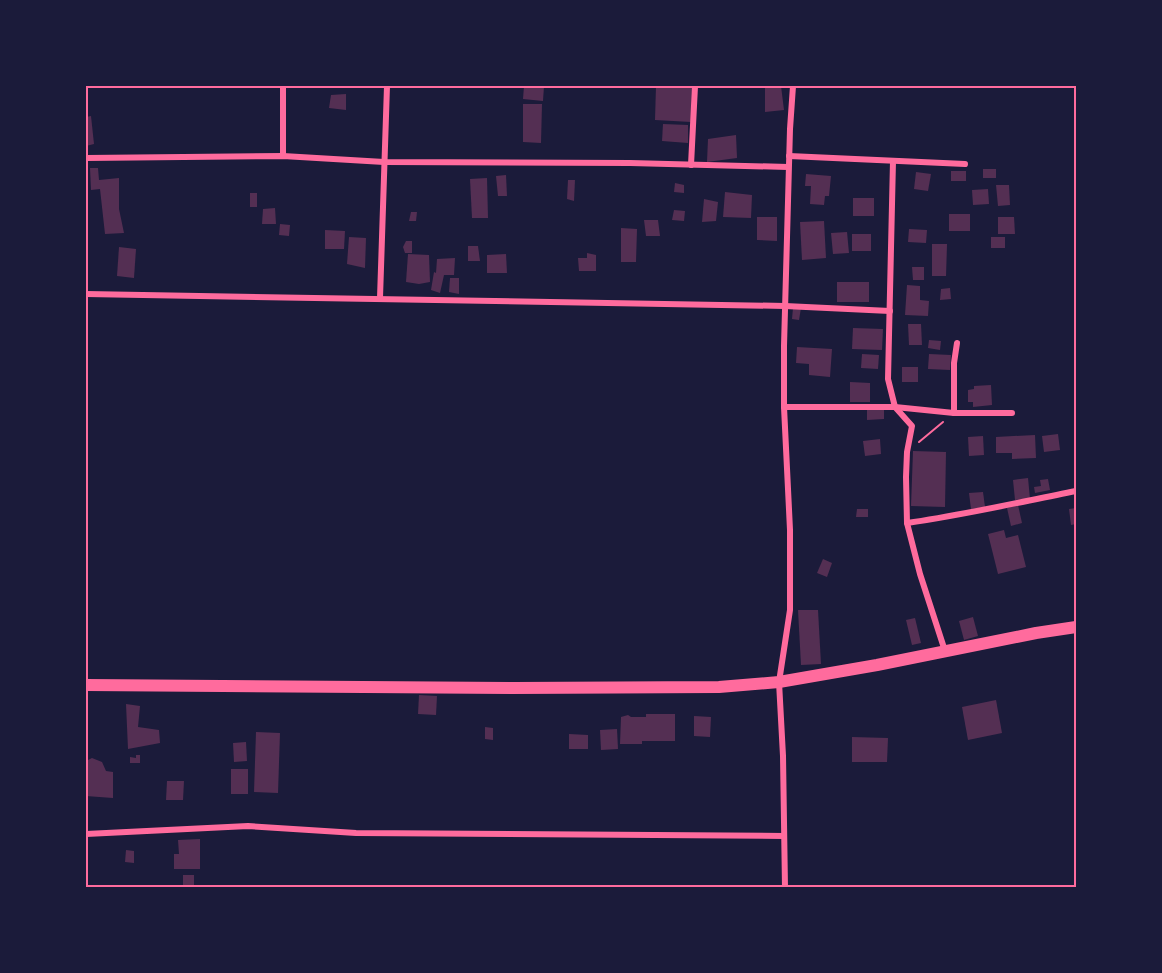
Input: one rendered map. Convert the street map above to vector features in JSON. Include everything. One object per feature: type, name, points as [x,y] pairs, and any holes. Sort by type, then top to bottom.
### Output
[{"type":"main road","points":[[86,685],[719,687],[779,682],[1077,627]]},
{"type":"street","points":[[283,86],[284,156]]},
{"type":"street","points":[[380,298],[387,86]]},
{"type":"street","points":[[691,165],[695,86]]},
{"type":"street","points":[[785,888],[783,756],[779,682],[790,610],[784,407],[788,168],[793,86]]},
{"type":"street","points":[[86,158],[284,156],[384,162],[630,163],[788,168]]},
{"type":"street","points":[[789,156],[965,164]]},
{"type":"street","points":[[893,161],[888,379],[895,406],[912,426],[907,452],[905,484],[907,523],[920,574],[946,651]]},
{"type":"street","points":[[86,294],[785,306],[890,311]]},
{"type":"street","points":[[954,413],[954,363],[957,343]]},
{"type":"street","points":[[784,407],[895,406],[954,413],[1012,413]]},
{"type":"street","points":[[907,523],[1077,491]]},
{"type":"street","points":[[86,834],[248,826],[399,834],[784,837]]},
{"type":"path","points":[[907,452],[954,413]]},
{"type":"building","points":[[524,86],[544,86],[543,101],[523,99]]},
{"type":"building","points":[[656,86],[692,86],[691,122],[655,120]]},
{"type":"building","points":[[765,86],[781,86],[784,110],[765,112]]},
{"type":"building","points":[[346,94],[346,110],[329,108],[331,95]]},
{"type":"building","points":[[523,104],[542,104],[541,143],[523,142]]},
{"type":"building","points":[[91,116],[94,144],[86,146],[86,117]]},
{"type":"building","points":[[663,124],[688,125],[688,143],[662,141]]},
{"type":"building","points":[[736,135],[737,158],[707,162],[708,139]]},
{"type":"building","points":[[90,168],[98,168],[99,180],[119,178],[119,209],[124,233],[105,234],[100,189],[91,190]]},
{"type":"building","points":[[983,169],[996,169],[996,178],[983,178]]},
{"type":"building","points":[[951,171],[966,171],[966,181],[951,181]]},
{"type":"building","points":[[916,172],[931,174],[928,191],[914,189]]},
{"type":"building","points":[[806,174],[831,176],[829,196],[825,196],[824,205],[810,204],[811,186],[805,186]]},
{"type":"building","points":[[506,175],[507,196],[498,196],[496,176]]},
{"type":"building","points":[[487,178],[488,218],[472,218],[470,179]]},
{"type":"building","points":[[568,180],[575,180],[574,201],[567,199]]},
{"type":"building","points":[[675,183],[684,185],[684,193],[674,192]]},
{"type":"building","points":[[996,185],[1009,185],[1010,205],[998,206]]},
{"type":"building","points":[[988,189],[989,204],[973,205],[972,190]]},
{"type":"building","points":[[725,192],[752,195],[751,218],[723,217]]},
{"type":"building","points":[[250,193],[257,193],[257,207],[250,207]]},
{"type":"building","points":[[853,198],[874,198],[874,216],[853,216]]},
{"type":"building","points":[[704,199],[718,202],[716,221],[702,222]]},
{"type":"building","points":[[275,208],[276,224],[262,224],[263,209]]},
{"type":"building","points":[[674,210],[685,211],[684,221],[672,220]]},
{"type":"building","points":[[411,212],[417,212],[416,221],[409,221]]},
{"type":"building","points":[[949,214],[970,214],[970,231],[949,231]]},
{"type":"building","points":[[757,217],[777,217],[777,241],[757,240]]},
{"type":"building","points":[[998,217],[1014,217],[1015,234],[998,234]]},
{"type":"building","points":[[644,220],[658,220],[660,236],[646,236]]},
{"type":"building","points":[[824,221],[826,258],[802,260],[800,222]]},
{"type":"building","points":[[280,224],[290,225],[289,236],[279,235]]},
{"type":"building","points":[[621,228],[637,229],[636,262],[621,262]]},
{"type":"building","points":[[909,229],[927,230],[926,243],[908,242]]},
{"type":"building","points":[[325,230],[345,231],[344,249],[325,249]]},
{"type":"building","points":[[847,232],[849,253],[833,254],[831,233]]},
{"type":"building","points":[[852,234],[871,234],[871,251],[852,251]]},
{"type":"building","points":[[349,237],[366,238],[365,268],[347,264]]},
{"type":"building","points":[[991,237],[1005,237],[1005,248],[991,248]]},
{"type":"building","points":[[406,241],[412,241],[412,253],[405,253],[403,247]]},
{"type":"building","points":[[932,244],[947,244],[946,276],[932,276]]},
{"type":"building","points":[[468,246],[478,246],[480,261],[468,261]]},
{"type":"building","points":[[119,247],[136,249],[134,278],[117,276]]},
{"type":"building","points":[[587,253],[596,255],[596,271],[579,271],[578,258],[587,258]]},
{"type":"building","points":[[408,254],[429,255],[430,282],[419,284],[406,282]]},
{"type":"building","points":[[506,254],[507,273],[487,273],[487,255]]},
{"type":"building","points":[[455,258],[454,275],[444,275],[440,293],[431,290],[437,259]]},
{"type":"building","points":[[912,267],[924,267],[924,280],[913,280]]},
{"type":"building","points":[[450,278],[459,278],[459,294],[449,292]]},
{"type":"building","points":[[837,282],[869,282],[869,302],[837,302]]},
{"type":"building","points":[[907,285],[920,286],[920,300],[929,301],[928,316],[905,315]]},
{"type":"building","points":[[950,288],[951,299],[940,300],[941,289]]},
{"type":"building","points":[[793,308],[801,308],[799,320],[792,319]]},
{"type":"building","points":[[908,324],[921,324],[922,345],[909,345]]},
{"type":"building","points":[[853,328],[883,329],[882,350],[852,349]]},
{"type":"building","points":[[929,340],[941,341],[940,350],[928,348]]},
{"type":"building","points":[[797,347],[832,349],[830,377],[809,375],[809,364],[796,363]]},
{"type":"building","points":[[862,354],[879,355],[878,369],[861,368]]},
{"type":"building","points":[[929,354],[951,355],[950,370],[928,369]]},
{"type":"building","points":[[902,367],[918,367],[918,382],[902,382]]},
{"type":"building","points":[[850,382],[870,383],[870,402],[850,402]]},
{"type":"building","points":[[991,385],[992,405],[973,407],[973,402],[968,402],[968,390],[974,389],[974,386]]},
{"type":"building","points":[[867,410],[884,410],[884,419],[867,420]]},
{"type":"building","points":[[1058,434],[1060,450],[1044,452],[1042,436]]},
{"type":"building","points":[[1035,435],[1036,458],[1012,459],[1012,453],[996,453],[996,437]]},
{"type":"building","points":[[983,436],[984,455],[969,456],[968,437]]},
{"type":"building","points":[[880,439],[881,454],[865,456],[863,441]]},
{"type":"building","points":[[913,451],[946,452],[945,507],[911,506]]},
{"type":"building","points":[[1028,478],[1030,499],[1015,500],[1013,480]]},
{"type":"building","points":[[1048,479],[1050,490],[1035,493],[1034,487],[1041,486],[1040,480]]},
{"type":"building","points":[[983,492],[985,507],[971,509],[969,493]]},
{"type":"building","points":[[1018,505],[1022,523],[1011,526],[1007,508]]},
{"type":"building","points":[[1076,508],[1076,524],[1071,525],[1069,509]]},
{"type":"building","points":[[857,509],[868,509],[868,517],[856,517]]},
{"type":"building","points":[[1004,530],[1006,538],[1018,535],[1026,567],[998,574],[988,534]]},
{"type":"building","points":[[823,559],[832,563],[827,577],[817,573]]},
{"type":"building","points":[[798,610],[818,610],[821,664],[801,665]]},
{"type":"building","points":[[973,617],[978,636],[964,640],[959,621]]},
{"type":"building","points":[[915,618],[921,643],[912,645],[906,620]]},
{"type":"building","points":[[419,695],[437,696],[436,715],[418,714]]},
{"type":"building","points":[[996,700],[1002,733],[968,740],[962,707]]},
{"type":"building","points":[[126,704],[140,706],[138,727],[159,730],[160,743],[128,749]]},
{"type":"building","points":[[646,714],[675,714],[675,741],[620,744],[621,717],[628,715],[646,717]]},
{"type":"building","points":[[694,716],[711,717],[710,737],[694,736]]},
{"type":"building","points":[[485,727],[493,728],[493,740],[485,739]]},
{"type":"building","points":[[617,729],[618,749],[601,750],[600,730]]},
{"type":"building","points":[[256,732],[280,733],[278,793],[254,792]]},
{"type":"building","points":[[569,734],[588,735],[588,749],[569,749]]},
{"type":"building","points":[[852,737],[888,738],[887,762],[852,762]]},
{"type":"building","points":[[246,742],[247,761],[234,762],[233,743]]},
{"type":"building","points":[[136,755],[140,755],[140,763],[130,763],[130,757],[136,758]]},
{"type":"building","points":[[92,758],[102,762],[106,771],[113,772],[113,798],[86,796],[86,761]]},
{"type":"building","points":[[231,769],[248,769],[248,794],[231,794]]},
{"type":"building","points":[[167,781],[184,781],[183,800],[166,800]]},
{"type":"building","points":[[200,839],[200,869],[174,869],[174,854],[179,854],[178,840]]},
{"type":"building","points":[[126,850],[134,851],[134,863],[125,862]]},
{"type":"building","points":[[183,875],[194,875],[194,888],[183,888]]}]
